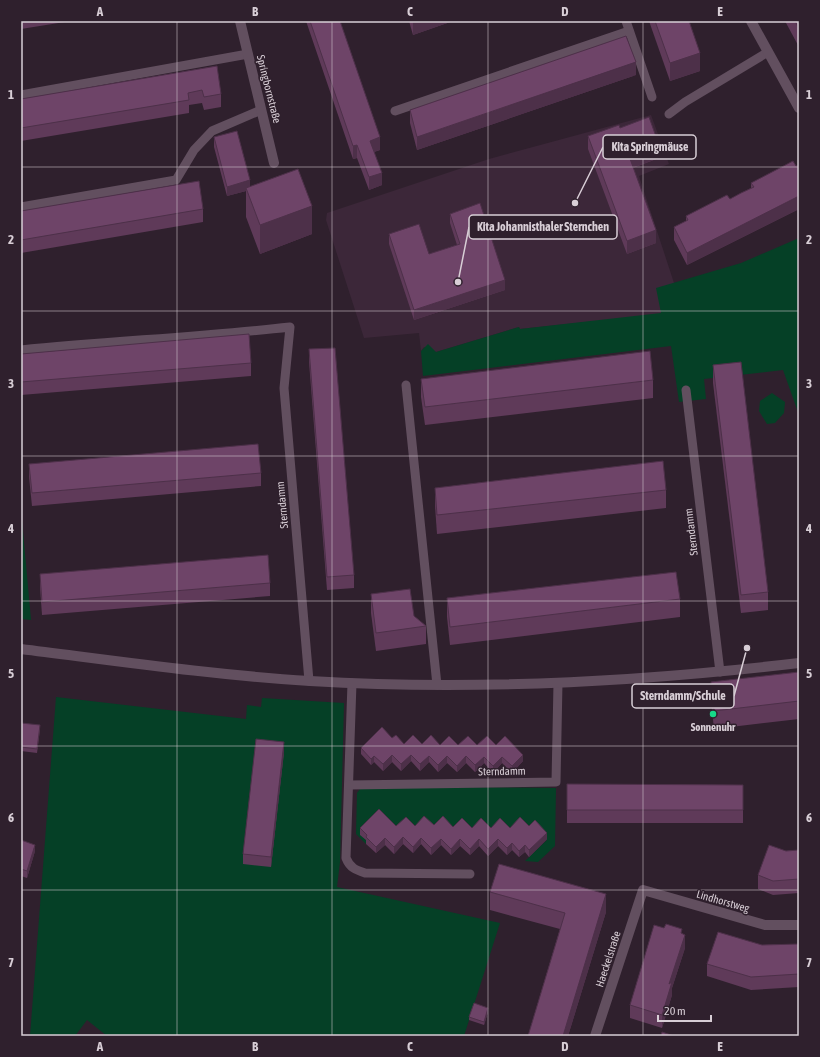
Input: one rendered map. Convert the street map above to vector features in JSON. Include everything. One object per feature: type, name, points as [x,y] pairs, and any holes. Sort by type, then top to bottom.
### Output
[{"type":"street","name":"Springbornstraße","points":[[240,21],[274,163]]},
{"type":"street","points":[[752,21],[799,108]]},
{"type":"street","points":[[21,649],[309,681],[437,685],[558,683],[720,672],[799,663]]},
{"type":"street","name":"Lindhorstweg","points":[[642,890],[765,925],[799,925]]},
{"type":"street","name":"Haeckelstraße","points":[[596,1036],[642,890]]},
{"type":"lane","points":[[626,21],[652,97]]},
{"type":"lane","points":[[395,111],[629,31]]},
{"type":"lane","points":[[669,114],[768,52]]},
{"type":"lane","points":[[21,95],[248,54]]},
{"type":"lane","points":[[21,207],[176,180],[194,150],[212,131],[261,110]]},
{"type":"lane","name":"Sterndamm","points":[[21,350],[81,343],[154,340],[290,327],[284,388],[309,681]]},
{"type":"lane","points":[[406,385],[437,685]]},
{"type":"lane","name":"Sterndamm","points":[[686,390],[720,672]]},
{"type":"lane","points":[[352,683],[346,858],[354,869],[365,873],[470,874]]},
{"type":"lane","name":"Sterndamm","points":[[349,786],[556,782],[558,683]]},
{"type":"shaded area","points":[[651,115],[669,164],[639,176],[675,286],[666,318],[586,322],[520,329],[519,327],[436,352],[424,347],[421,351],[419,333],[364,338],[326,220],[327,213],[489,159]]},
{"type":"green space","points":[[799,238],[799,415],[783,370],[704,379],[706,399],[679,402],[671,346],[423,376],[421,351],[428,344],[436,352],[519,327],[520,329],[661,313],[656,288],[741,263]]},
{"type":"green space","points":[[772,393],[785,402],[784,413],[775,423],[767,424],[759,411],[760,401]]},
{"type":"green space","points":[[21,509],[31,620],[21,619]]},
{"type":"green space","points":[[56,697],[246,719],[247,705],[261,707],[262,698],[344,703],[340,862],[337,887],[500,923],[464,1036],[107,1036],[87,1020],[75,1036],[30,1036]]},
{"type":"green space","points":[[362,786],[556,788],[555,846],[538,862],[525,861],[547,840],[491,834],[453,833],[367,842],[366,844],[356,834],[357,793]]},
{"type":"building","points":[[310,21],[340,21],[380,137],[370,141],[382,173],[369,177],[357,145],[353,146]]},
{"type":"building","points":[[655,21],[689,21],[700,53],[670,63]]},
{"type":"building","points":[[795,21],[799,21],[799,29]]},
{"type":"building","points":[[626,36],[636,62],[417,137],[410,110]]},
{"type":"building","points":[[217,66],[221,94],[204,97],[202,90],[188,93],[189,100],[21,128],[21,99]]},
{"type":"building","points":[[649,117],[659,145],[629,156],[656,230],[627,241],[588,136],[619,125],[620,128]]},
{"type":"building","points":[[237,131],[250,180],[227,187],[214,137]]},
{"type":"building","points":[[793,161],[796,166],[799,165],[799,196],[687,253],[674,227],[688,220],[686,216],[727,195],[730,199],[754,187],[751,183]]},
{"type":"building","points":[[298,169],[312,206],[260,225],[246,188]]},
{"type":"building","points":[[199,181],[203,209],[21,240],[21,211]]},
{"type":"building","points":[[480,203],[505,280],[414,310],[389,234],[419,224],[429,254],[460,244],[450,214]]},
{"type":"building","points":[[249,334],[251,363],[21,382],[21,354]]},
{"type":"building","points":[[335,348],[354,575],[327,577],[309,349]]},
{"type":"building","points":[[650,351],[653,380],[425,407],[421,379]]},
{"type":"building","points":[[741,362],[768,592],[741,595],[713,365]]},
{"type":"building","points":[[258,444],[261,473],[32,493],[29,464]]},
{"type":"building","points":[[663,461],[666,490],[437,515],[435,488]]},
{"type":"building","points":[[268,555],[270,583],[42,602],[40,574]]},
{"type":"building","points":[[676,572],[680,599],[450,627],[447,598]]},
{"type":"building","points":[[410,589],[414,616],[426,626],[376,633],[371,594]]},
{"type":"building","points":[[799,672],[799,701],[714,711],[711,682]]},
{"type":"building","points":[[21,723],[40,725],[37,749],[21,747]]},
{"type":"building","points":[[382,727],[392,738],[396,735],[404,744],[413,735],[422,744],[431,735],[440,745],[449,736],[458,745],[468,736],[477,745],[487,736],[496,745],[505,736],[523,755],[512,766],[502,757],[493,766],[484,757],[475,765],[466,756],[457,766],[447,756],[438,765],[429,756],[420,764],[411,755],[401,764],[392,755],[383,764],[374,756],[371,759],[361,748]]},
{"type":"building","points":[[256,739],[284,742],[271,857],[243,854]]},
{"type":"building","points":[[567,784],[743,785],[743,810],[567,810]]},
{"type":"building","points":[[379,809],[396,826],[406,817],[415,826],[424,816],[434,825],[443,816],[453,827],[462,818],[472,828],[481,818],[491,828],[500,818],[510,828],[520,817],[529,826],[535,820],[547,833],[529,850],[525,845],[519,851],[512,843],[507,848],[498,839],[488,849],[479,839],[470,849],[460,839],[451,849],[441,839],[431,848],[421,838],[413,847],[403,837],[394,847],[385,838],[376,847],[366,837],[367,835],[360,828]]},
{"type":"building","points":[[21,840],[35,845],[27,871],[21,869]]},
{"type":"building","points":[[769,845],[786,851],[799,850],[799,879],[773,881],[758,875]]},
{"type":"building","points":[[499,864],[606,894],[563,1036],[528,1036],[565,913],[490,892]]},
{"type":"building","points":[[666,924],[682,929],[681,933],[685,935],[669,984],[672,982],[662,1015],[630,1005],[654,925],[664,928]]},
{"type":"building","points":[[718,932],[762,945],[799,944],[799,974],[751,977],[707,964]]},
{"type":"building","points":[[474,1003],[488,1008],[484,1022],[469,1017]]},
{"type":"building","points":[[662,1032],[674,1036],[661,1036]]},
{"type":"place","name":"Kita Springmäuse","points":[[575,203]]},
{"type":"place","name":"Kita Johannisthaler Sternchen","points":[[458,282]]},
{"type":"place","name":"Sterndamm/Schule","points":[[747,648]]},
{"type":"place","name":"Sonnenuhr","points":[[713,714]]}]
